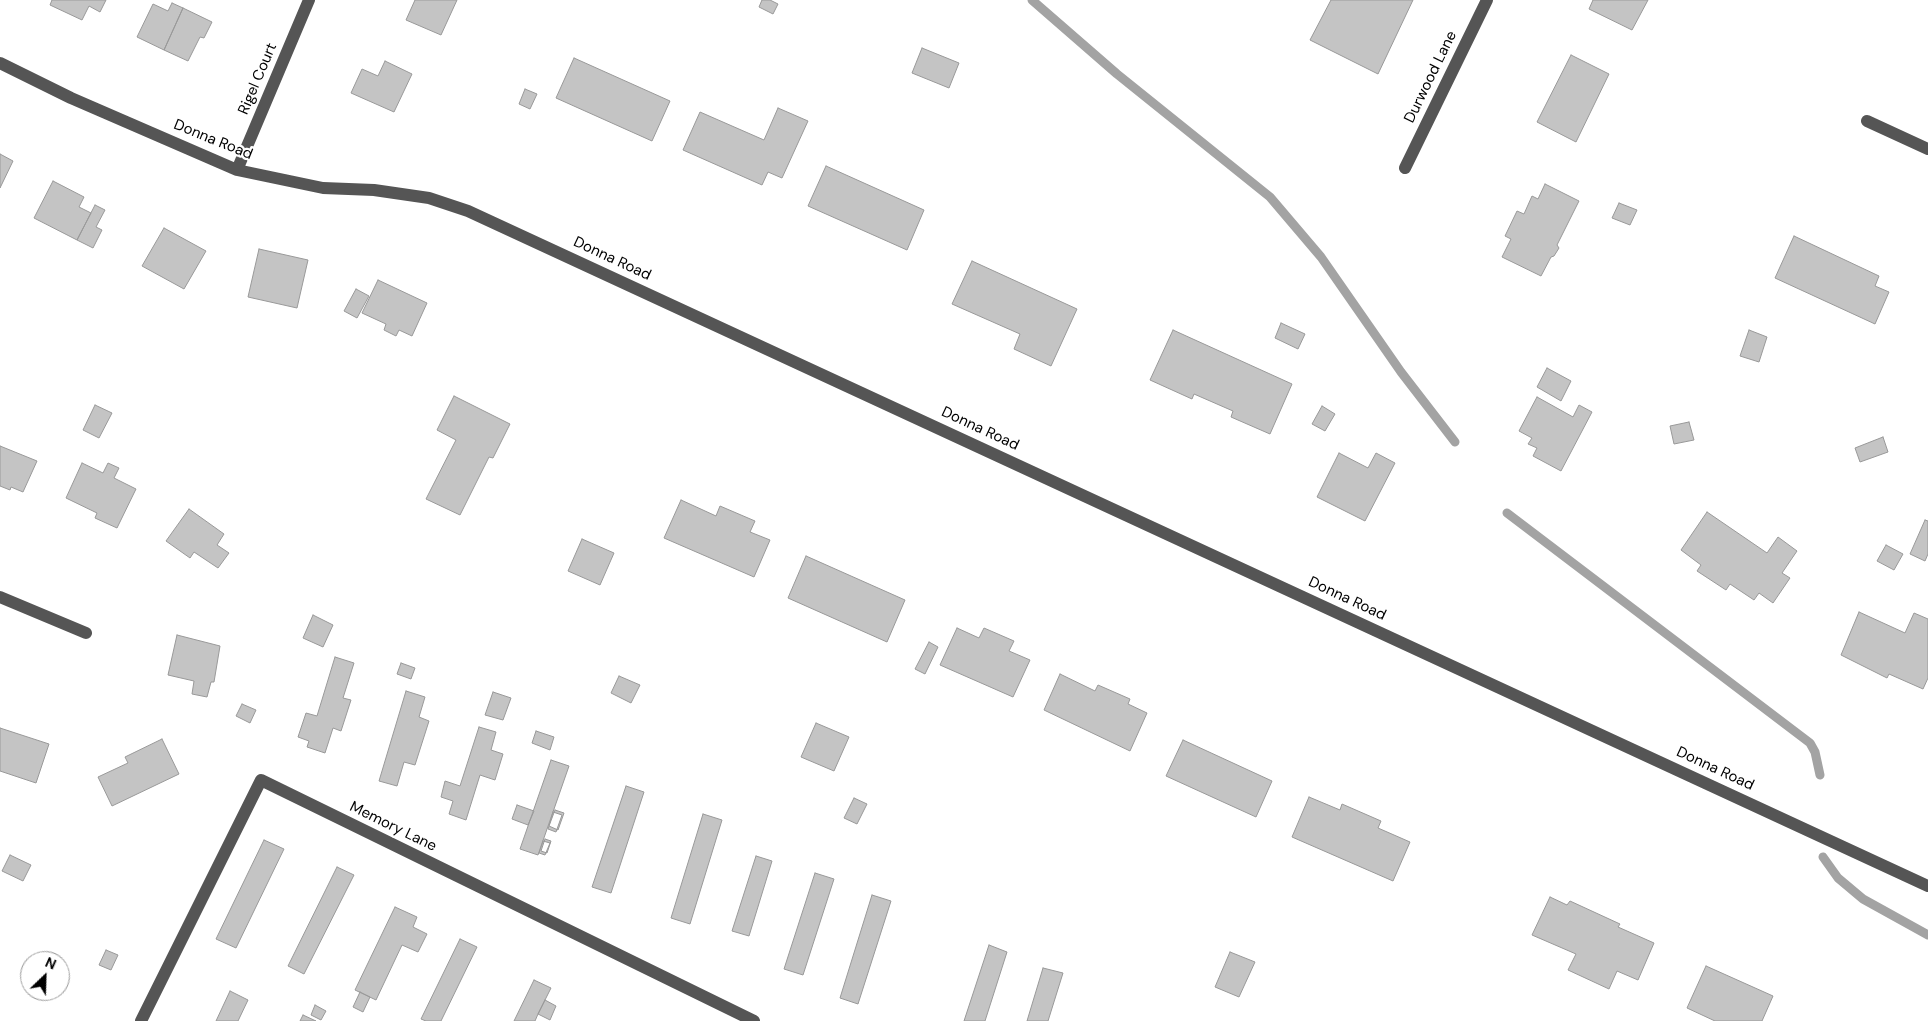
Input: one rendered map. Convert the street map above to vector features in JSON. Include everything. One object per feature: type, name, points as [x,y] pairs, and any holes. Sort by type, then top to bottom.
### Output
[{"type":"street","name":"Rigel Court","points":[[237,170],[309,0]]},
{"type":"street","name":"Durwood Lane","points":[[1405,168],[1487,0]]},
{"type":"street","name":"Donna Road","points":[[0,63],[71,98],[237,170],[323,188],[374,190],[429,198],[468,211],[1928,886]]},
{"type":"street","points":[[1867,121],[1928,149]]},
{"type":"street","points":[[0,598],[86,633]]},
{"type":"street","name":"Memory Lane","points":[[140,1021],[260,780],[754,1021]]},
{"type":"building","points":[[52,0],[106,0],[100,12],[89,6],[82,20],[50,5]]},
{"type":"building","points":[[415,0],[457,0],[441,35],[406,20]]},
{"type":"building","points":[[762,0],[770,0],[778,4],[773,14],[759,7]]},
{"type":"building","points":[[1331,0],[1413,0],[1378,74],[1310,40]]},
{"type":"building","points":[[1593,0],[1648,0],[1632,30],[1589,9]]},
{"type":"building","points":[[172,3],[183,8],[164,50],[137,37],[153,4],[168,11]]},
{"type":"building","points":[[183,8],[212,22],[204,38],[200,37],[188,61],[164,50]]},
{"type":"building","points":[[922,48],[959,63],[949,88],[912,73]]},
{"type":"building","points":[[1571,55],[1609,74],[1576,142],[1537,122]]},
{"type":"building","points":[[574,58],[670,101],[652,141],[556,98]]},
{"type":"building","points":[[385,61],[412,74],[394,112],[351,93],[362,69],[378,76]]},
{"type":"building","points":[[525,89],[537,94],[530,109],[519,104]]},
{"type":"building","points":[[778,108],[808,121],[782,178],[768,172],[762,185],[683,150],[700,112],[764,140]]},
{"type":"building","points":[[0,154],[13,161],[0,188]]},
{"type":"building","points":[[826,166],[924,210],[907,250],[808,206]]},
{"type":"building","points":[[53,181],[84,197],[79,207],[91,213],[77,240],[34,218]]},
{"type":"building","points":[[1545,184],[1579,201],[1557,245],[1559,248],[1554,256],[1551,257],[1541,276],[1502,257],[1511,239],[1505,236],[1517,211],[1524,214],[1532,196],[1538,199]]},
{"type":"building","points":[[1619,203],[1637,210],[1630,225],[1612,218]]},
{"type":"building","points":[[95,205],[105,210],[96,227],[102,230],[93,248],[77,240]]},
{"type":"building","points":[[164,228],[206,251],[184,289],[142,266]]},
{"type":"building","points":[[1794,236],[1879,276],[1875,286],[1889,292],[1875,324],[1775,278]]},
{"type":"building","points":[[259,249],[308,260],[297,308],[248,297]]},
{"type":"building","points":[[972,261],[1077,309],[1051,366],[1014,349],[1020,334],[952,304]]},
{"type":"building","points":[[378,280],[427,303],[412,336],[399,330],[396,336],[384,330],[386,324],[362,313]]},
{"type":"building","points":[[356,289],[369,296],[357,318],[344,311]]},
{"type":"building","points":[[1281,323],[1305,334],[1298,349],[1275,338]]},
{"type":"building","points":[[1173,330],[1292,384],[1270,434],[1231,417],[1233,411],[1194,394],[1192,399],[1150,380]]},
{"type":"building","points":[[1749,330],[1767,337],[1759,362],[1740,356]]},
{"type":"building","points":[[1547,368],[1571,381],[1561,401],[1537,387]]},
{"type":"building","points":[[454,396],[510,424],[493,458],[489,457],[460,515],[426,499],[456,440],[437,430]]},
{"type":"building","points":[[1537,397],[1573,417],[1579,405],[1592,412],[1561,471],[1533,456],[1537,448],[1528,444],[1532,438],[1519,431]]},
{"type":"building","points":[[95,405],[112,413],[99,438],[83,430]]},
{"type":"building","points":[[1322,406],[1335,414],[1325,431],[1312,424]]},
{"type":"building","points":[[1689,422],[1694,440],[1674,444],[1670,426]]},
{"type":"building","points":[[1883,437],[1888,452],[1860,462],[1855,448]]},
{"type":"building","points":[[0,446],[37,461],[23,492],[11,487],[10,490],[0,486]]},
{"type":"building","points":[[1339,453],[1368,468],[1376,453],[1395,463],[1365,521],[1317,497]]},
{"type":"building","points":[[82,463],[103,473],[108,463],[119,468],[114,478],[136,489],[117,528],[95,518],[97,513],[66,498]]},
{"type":"building","points":[[681,500],[716,516],[720,506],[755,521],[750,532],[770,540],[754,577],[664,538]]},
{"type":"building","points":[[189,509],[224,534],[217,545],[229,553],[218,568],[194,552],[190,558],[166,541]]},
{"type":"building","points":[[1707,512],[1767,553],[1778,537],[1797,551],[1782,573],[1790,578],[1773,603],[1759,593],[1754,600],[1730,584],[1726,590],[1697,571],[1701,565],[1681,550]]},
{"type":"building","points":[[1925,520],[1928,521],[1928,554],[1925,561],[1910,554]]},
{"type":"building","points":[[582,539],[614,553],[600,585],[568,571]]},
{"type":"building","points":[[1886,545],[1903,554],[1894,570],[1877,561]]},
{"type":"building","points":[[806,556],[905,600],[887,642],[788,598]]},
{"type":"building","points":[[1859,612],[1905,633],[1914,613],[1928,619],[1928,678],[1923,689],[1889,674],[1887,678],[1841,655]]},
{"type":"building","points":[[313,615],[333,625],[323,647],[303,638]]},
{"type":"building","points":[[957,628],[979,638],[984,628],[1014,641],[1009,651],[1030,660],[1013,697],[940,665]]},
{"type":"building","points":[[177,635],[220,646],[214,682],[211,682],[207,697],[192,694],[194,681],[168,675]]},
{"type":"building","points":[[929,642],[938,647],[925,674],[915,669]]},
{"type":"building","points":[[335,657],[354,663],[343,698],[351,700],[341,731],[333,728],[325,753],[307,747],[309,741],[298,737],[306,713],[317,716]]},
{"type":"building","points":[[401,663],[415,668],[411,679],[397,674]]},
{"type":"building","points":[[1060,674],[1095,691],[1098,685],[1130,699],[1128,704],[1147,713],[1130,751],[1044,710]]},
{"type":"building","points":[[619,676],[640,685],[631,703],[611,693]]},
{"type":"building","points":[[406,691],[425,697],[419,717],[429,721],[415,765],[404,762],[397,786],[379,781]]},
{"type":"building","points":[[493,692],[511,698],[503,720],[485,715]]},
{"type":"building","points":[[242,704],[256,710],[250,723],[236,716]]},
{"type":"building","points":[[816,723],[849,737],[834,771],[801,757]]},
{"type":"building","points":[[479,727],[496,732],[491,750],[503,754],[495,780],[480,775],[466,820],[449,814],[453,801],[441,797],[445,781],[460,786]]},
{"type":"building","points":[[0,728],[49,744],[36,783],[0,771]]},
{"type":"building","points":[[536,731],[554,737],[550,750],[532,743]]},
{"type":"building","points":[[162,739],[179,774],[112,806],[98,777],[128,763],[125,757]]},
{"type":"building","points":[[1183,740],[1272,781],[1256,817],[1166,776]]},
{"type":"building","points":[[551,760],[569,766],[538,855],[520,849]]},
{"type":"building","points":[[626,786],[644,792],[611,893],[592,887]]},
{"type":"building","points":[[1309,797],[1340,810],[1342,804],[1381,821],[1378,828],[1410,842],[1393,881],[1292,837]]},
{"type":"building","points":[[854,798],[867,804],[857,824],[844,818]]},
{"type":"building","points":[[517,805],[534,811],[528,825],[512,819]]},
{"type":"building","points":[[555,810],[564,813],[558,830],[549,826]]},
{"type":"building","points":[[553,812],[562,815],[556,832],[548,829]]},
{"type":"building","points":[[703,814],[722,820],[690,924],[671,918]]},
{"type":"building","points":[[545,839],[551,841],[547,853],[541,851]]},
{"type":"building","points":[[264,840],[284,849],[236,948],[216,939]]},
{"type":"building","points":[[543,841],[550,843],[545,855],[539,853]]},
{"type":"building","points":[[10,855],[31,865],[23,881],[2,871]]},
{"type":"building","points":[[756,856],[772,861],[749,936],[732,931]]},
{"type":"building","points":[[337,867],[354,875],[304,974],[288,966]]},
{"type":"building","points":[[815,873],[834,879],[803,975],[784,969]]},
{"type":"building","points":[[872,895],[891,901],[858,1004],[840,998]]},
{"type":"building","points":[[1550,897],[1567,905],[1570,901],[1620,924],[1618,927],[1654,943],[1638,980],[1617,971],[1609,989],[1568,970],[1576,954],[1532,935]]},
{"type":"building","points":[[395,907],[417,917],[413,927],[427,934],[418,952],[402,945],[376,1000],[355,990]]},
{"type":"building","points":[[460,939],[477,947],[441,1021],[421,1019]]},
{"type":"building","points":[[989,945],[1007,952],[985,1021],[964,1021]]},
{"type":"building","points":[[106,950],[118,955],[111,970],[99,965]]},
{"type":"building","points":[[1230,952],[1255,962],[1239,997],[1215,987]]},
{"type":"building","points":[[1706,966],[1773,996],[1762,1021],[1715,1021],[1687,1008]]},
{"type":"building","points":[[1043,968],[1063,973],[1048,1021],[1027,1021]]},
{"type":"building","points":[[534,980],[551,988],[535,1021],[514,1021]]},
{"type":"building","points":[[230,991],[248,1000],[238,1021],[216,1021]]},
{"type":"building","points":[[360,992],[370,997],[363,1012],[353,1007]]},
{"type":"building","points":[[545,1000],[556,1006],[550,1020],[538,1014]]},
{"type":"building","points":[[315,1005],[326,1011],[321,1020],[311,1015]]},
{"type":"building","points":[[303,1015],[316,1021],[300,1021]]},
{"type":"waterway","points":[[1032,0],[1117,74],[1270,197],[1321,257],[1401,372],[1455,442]]},
{"type":"waterway","points":[[1507,513],[1810,743],[1815,752],[1820,775]]},
{"type":"waterway","points":[[1823,857],[1838,878],[1863,899],[1928,935]]}]
